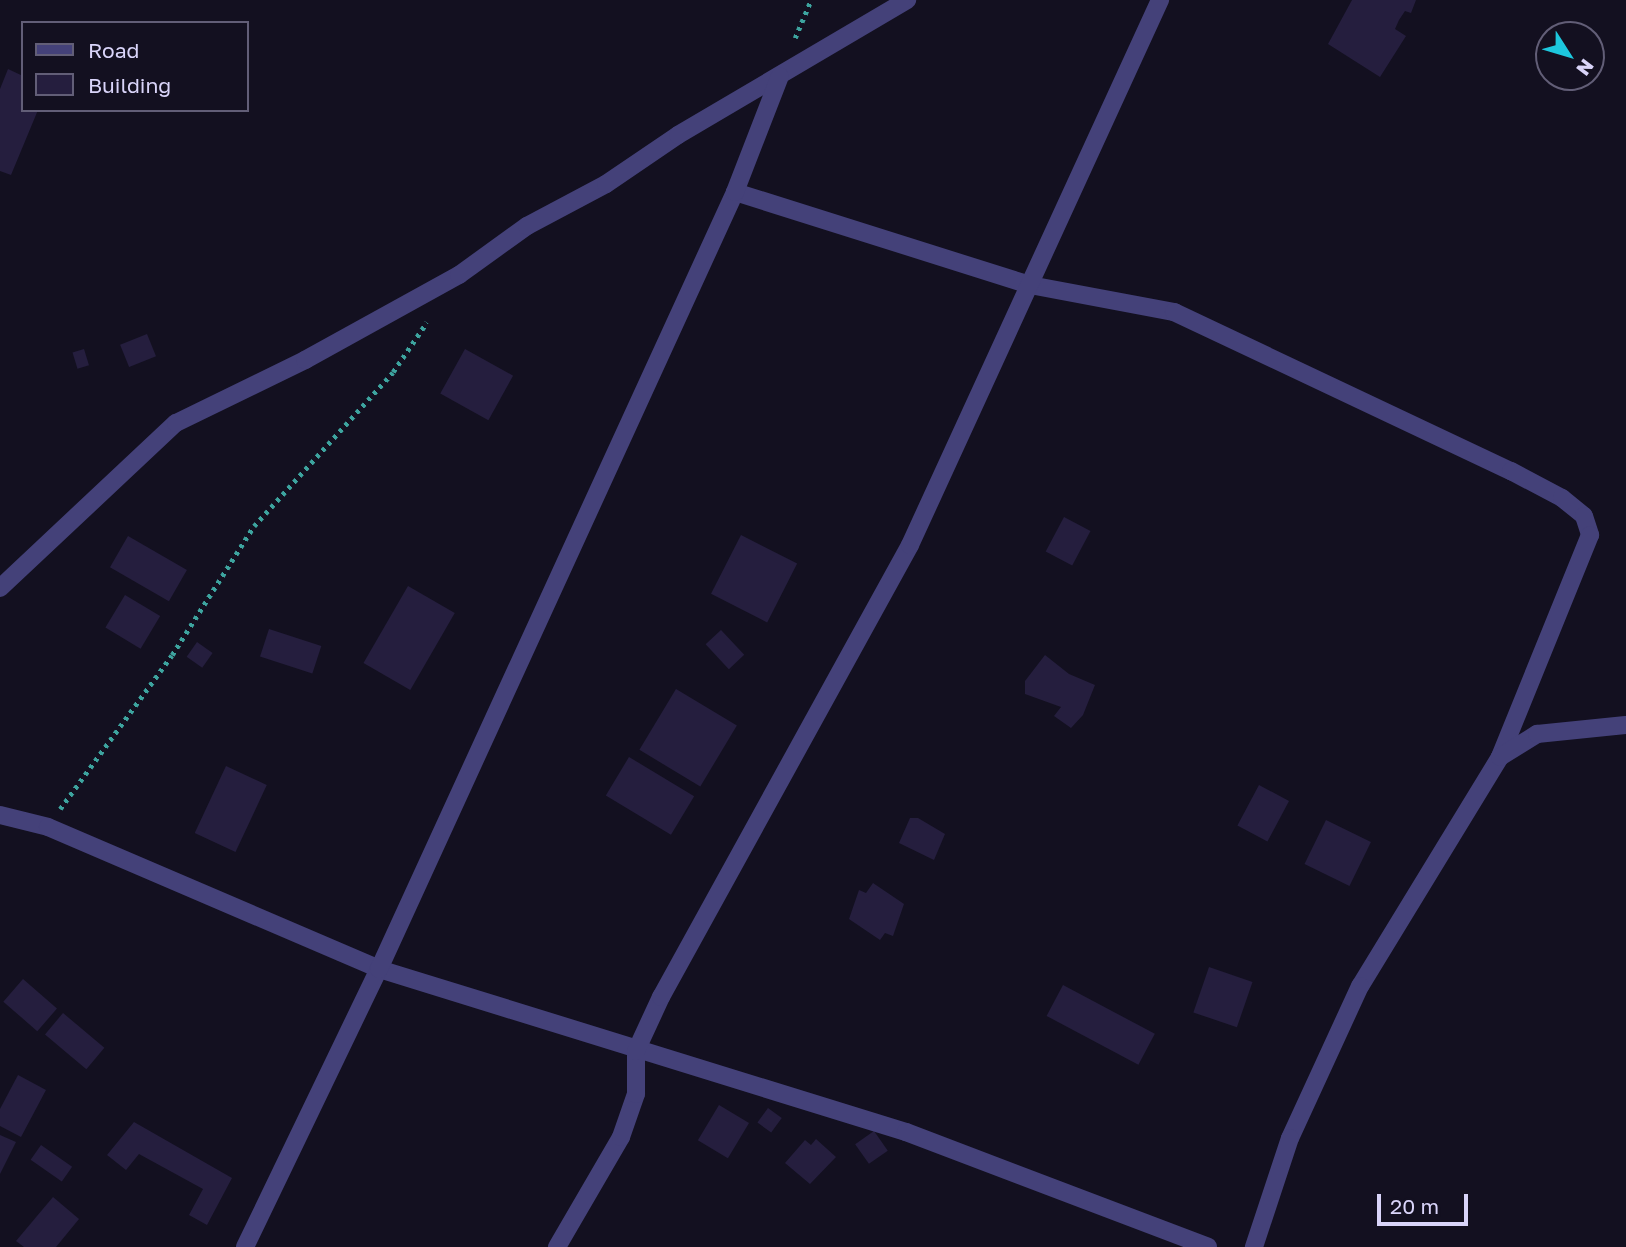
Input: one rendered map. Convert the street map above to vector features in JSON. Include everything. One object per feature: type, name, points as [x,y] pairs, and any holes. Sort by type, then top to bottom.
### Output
[{"type":"street","points":[[0,588],[176,423],[305,360],[458,275],[527,226],[606,184],[907,0]]},
{"type":"street","points":[[557,1247],[621,1137],[636,1094],[636,1051],[681,959],[910,545],[1160,0]]},
{"type":"street","points":[[245,1247],[379,969],[735,192],[780,76]]},
{"type":"street","points":[[735,192],[1030,285],[1174,312],[1511,471],[1562,498],[1584,516],[1590,535],[1500,757],[1360,986],[1290,1138],[1254,1247]]},
{"type":"street","points":[[1500,757],[1537,734],[1626,725]]},
{"type":"street","points":[[0,815],[48,827],[379,969],[636,1051],[906,1132],[1208,1247]]},
{"type":"path","points":[[48,827],[172,655],[254,526],[393,372],[429,318]]},
{"type":"building","points":[[1352,0],[1416,0],[1411,13],[1405,11],[1399,20],[1395,29],[1406,36],[1380,77],[1328,44]]},
{"type":"building","points":[[8,69],[21,75],[21,112],[37,112],[11,175],[0,171],[0,89]]},
{"type":"building","points":[[147,334],[156,356],[129,367],[120,345]]},
{"type":"building","points":[[84,349],[89,365],[77,369],[73,353]]},
{"type":"building","points":[[465,349],[513,376],[488,420],[440,394]]},
{"type":"building","points":[[1064,517],[1090,531],[1072,566],[1046,551]]},
{"type":"building","points":[[741,535],[797,564],[767,622],[711,594]]},
{"type":"building","points":[[128,536],[187,570],[169,601],[110,567]]},
{"type":"building","points":[[408,586],[455,613],[410,690],[364,663]]},
{"type":"building","points":[[125,595],[160,616],[141,649],[105,628]]},
{"type":"building","points":[[269,629],[321,646],[312,674],[260,657]]},
{"type":"building","points":[[721,630],[744,655],[729,669],[706,644]]},
{"type":"building","points":[[197,642],[213,653],[202,668],[187,657]]},
{"type":"building","points":[[1045,655],[1069,674],[1095,685],[1083,715],[1071,728],[1054,716],[1061,707],[1025,694],[1025,681]]},
{"type":"building","points":[[676,689],[737,726],[700,786],[639,750]]},
{"type":"building","points":[[629,757],[694,796],[671,835],[606,796]]},
{"type":"building","points":[[226,766],[267,785],[236,852],[195,833]]},
{"type":"building","points":[[1259,785],[1289,801],[1267,842],[1237,826]]},
{"type":"building","points":[[910,818],[918,818],[945,834],[934,860],[899,843]]},
{"type":"building","points":[[1326,820],[1371,842],[1349,886],[1305,864]]},
{"type":"building","points":[[873,883],[904,904],[893,936],[885,933],[880,940],[849,919],[859,890],[866,893]]},
{"type":"building","points":[[1209,967],[1252,982],[1237,1027],[1193,1012]]},
{"type":"building","points":[[23,979],[57,1009],[37,1031],[3,1002]]},
{"type":"building","points":[[1063,985],[1155,1034],[1138,1065],[1047,1016]]},
{"type":"building","points":[[63,1013],[104,1048],[86,1069],[45,1034]]},
{"type":"building","points":[[18,1075],[46,1090],[21,1137],[0,1126],[0,1109]]},
{"type":"building","points":[[719,1105],[749,1123],[728,1158],[698,1140]]},
{"type":"building","points":[[768,1108],[782,1118],[771,1133],[757,1123]]},
{"type":"building","points":[[134,1122],[232,1178],[207,1225],[189,1215],[203,1189],[139,1154],[126,1170],[107,1155]]},
{"type":"building","points":[[874,1131],[888,1151],[869,1164],[855,1144]]},
{"type":"building","points":[[0,1135],[16,1142],[0,1174]]},
{"type":"building","points":[[816,1139],[836,1157],[810,1184],[785,1163],[805,1140],[811,1145]]},
{"type":"building","points":[[41,1145],[72,1167],[62,1182],[31,1160]]},
{"type":"building","points":[[53,1197],[79,1219],[56,1247],[24,1247],[16,1241]]}]
